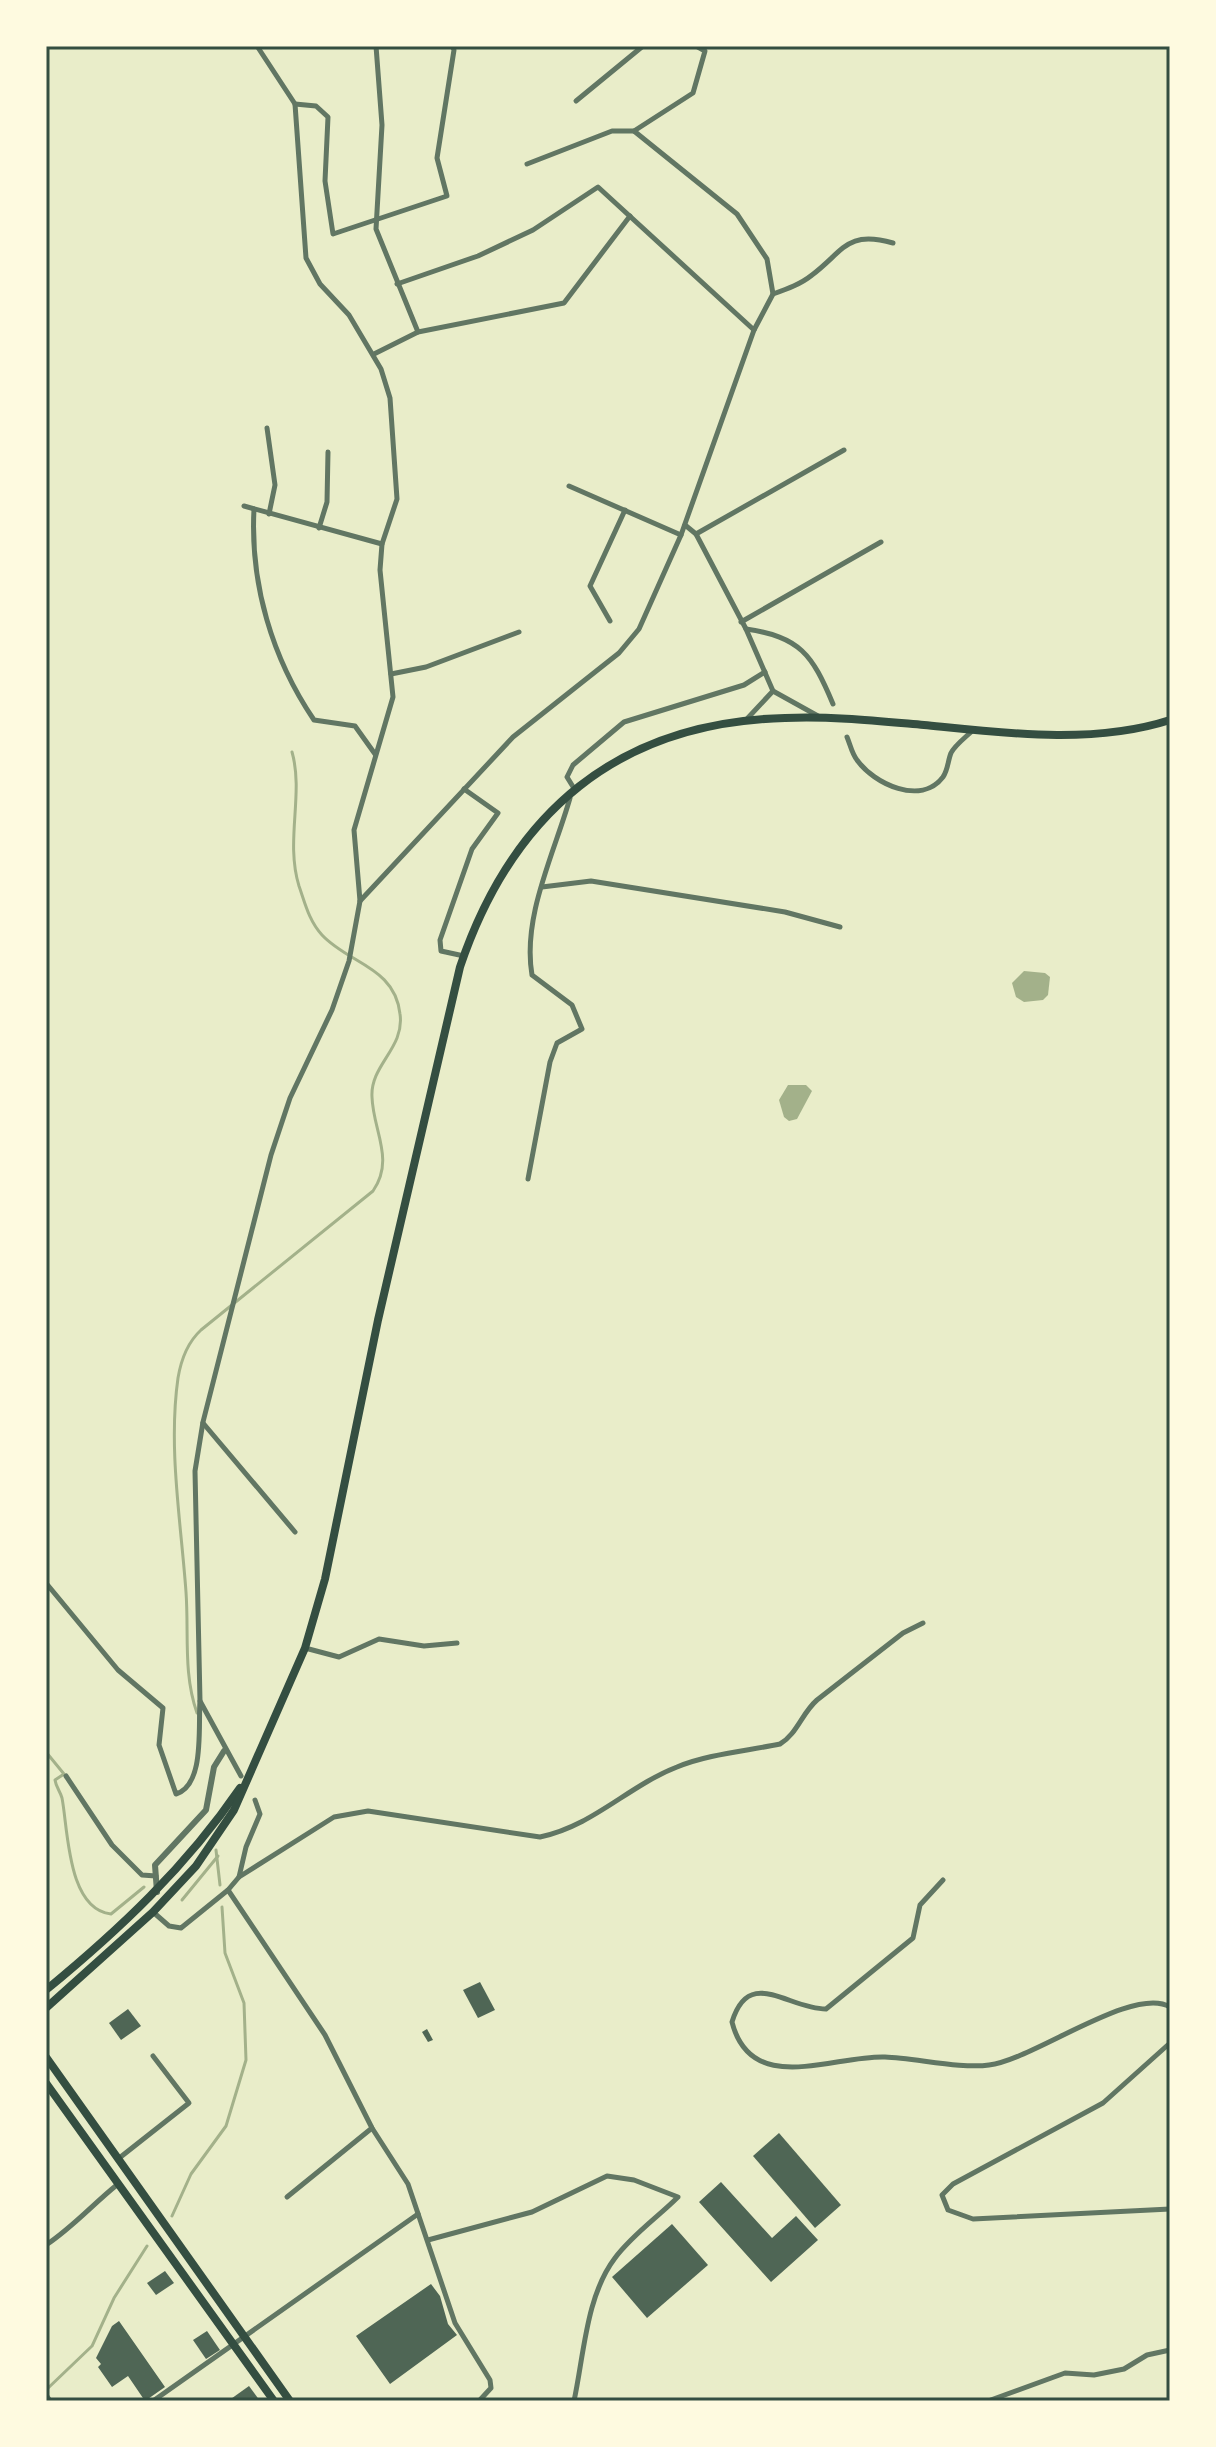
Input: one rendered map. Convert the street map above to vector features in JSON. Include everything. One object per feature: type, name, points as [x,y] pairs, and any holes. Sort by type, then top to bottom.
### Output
[{"type":"main road","points":[[46,2008],[153,1912],[196,1866],[234,1810],[305,1648],[325,1579],[378,1320],[464,956],[475,920],[500,874],[528,835],[573,791],[609,764],[653,743],[744,721],[823,719],[1077,735],[1170,720]]},
{"type":"main road","points":[[46,1990],[157,1892],[204,1838],[254,1768]]},
{"type":"main road","points":[[46,2057],[290,2401]]},
{"type":"main road","points":[[46,2083],[274,2401]]},
{"type":"street","points":[[46,1583],[118,1670],[163,1708],[159,1745],[176,1794],[185,1791],[195,1777],[200,1701],[195,1484],[203,1422],[271,1155],[290,1098],[332,1010],[349,961],[360,901],[354,830],[393,697],[380,570],[382,544],[397,499],[390,398],[374,354],[349,315],[320,284],[306,258],[295,104],[257,46]]},
{"type":"street","points":[[376,46],[382,125],[376,229],[418,332]]},
{"type":"street","points":[[295,104],[316,106],[328,117],[325,181],[333,234],[447,196],[437,158],[452,66],[452,46]]},
{"type":"street","points":[[576,101],[643,46]]},
{"type":"street","points":[[527,164],[612,131],[634,131],[693,93],[705,51],[696,46]]},
{"type":"street","points":[[634,131],[737,214],[767,259],[773,294]]},
{"type":"street","points":[[397,284],[478,256],[533,230],[598,187],[754,330]]},
{"type":"street","points":[[374,354],[418,332],[564,303],[630,216]]},
{"type":"street","points":[[360,901],[513,737],[619,653],[639,629],[685,525],[754,330],[773,294],[814,274],[840,247],[872,237],[893,243]]},
{"type":"street","points":[[267,428],[275,485],[269,514]]},
{"type":"street","points":[[696,534],[844,450]]},
{"type":"street","points":[[319,528],[327,502],[328,452]]},
{"type":"street","points":[[569,486],[681,535]]},
{"type":"street","points":[[244,506],[382,544]]},
{"type":"street","points":[[254,509],[254,565],[277,655],[314,720],[355,726],[376,755]]},
{"type":"street","points":[[610,621],[590,586],[625,510]]},
{"type":"street","points":[[685,525],[696,534],[746,629],[773,691],[823,719]]},
{"type":"street","points":[[741,622],[881,542]]},
{"type":"street","points":[[746,629],[772,633],[795,642],[813,665],[833,704]]},
{"type":"street","points":[[391,674],[426,667],[519,632]]},
{"type":"street","points":[[528,1179],[550,1062],[557,1043],[582,1029],[572,1005],[532,975],[528,953],[542,887],[573,791],[567,777],[573,765],[624,722],[744,685],[765,672]]},
{"type":"street","points":[[744,721],[773,691]]},
{"type":"street","points":[[847,737],[857,760],[875,776],[893,789],[918,789],[932,785],[944,776],[952,751],[973,730]]},
{"type":"street","points":[[464,789],[498,813],[472,849],[440,940],[441,951],[446,955],[464,956]]},
{"type":"street","points":[[542,887],[591,881],[785,912],[840,927]]},
{"type":"street","points":[[203,1422],[295,1532]]},
{"type":"street","points":[[153,1912],[169,1926],[181,1928],[228,1890],[239,1877],[334,1817],[368,1811],[540,1837],[557,1833],[580,1824],[646,1781],[679,1765],[780,1744],[789,1739],[807,1708],[903,1633],[923,1623]]},
{"type":"street","points":[[305,1648],[339,1657],[379,1639],[424,1646],[457,1643]]},
{"type":"street","points":[[200,1701],[224,1751],[241,1776]]},
{"type":"street","points":[[157,1892],[155,1865],[206,1810],[214,1767],[224,1751]]},
{"type":"street","points":[[66,1776],[112,1845],[142,1875],[156,1876]]},
{"type":"street","points":[[239,1877],[260,1814],[255,1800]]},
{"type":"street","points":[[943,1880],[920,1905],[913,1938],[826,2009],[811,2009],[767,1993],[755,1992],[745,1998],[732,2022],[737,2043],[748,2054],[781,2067],[880,2057],[989,2065],[1088,2026],[1119,2008],[1155,2001],[1170,2007]]},
{"type":"street","points":[[228,1890],[325,2035],[372,2128],[408,2184],[455,2323],[490,2380],[491,2388],[479,2401]]},
{"type":"street","points":[[1170,2043],[1103,2103],[953,2184],[942,2195],[944,2204],[954,2215],[973,2219],[1170,2209]]},
{"type":"street","points":[[117,2160],[189,2103],[153,2056]]},
{"type":"street","points":[[287,2197],[372,2128]]},
{"type":"street","points":[[428,2240],[532,2212],[607,2176],[634,2180],[678,2197],[632,2238],[605,2272],[591,2312],[574,2401]]},
{"type":"street","points":[[46,2245],[77,2223],[96,2201],[119,2184]]},
{"type":"street","points":[[153,2401],[418,2214]]},
{"type":"street","points":[[988,2401],[1065,2373],[1094,2375],[1124,2369],[1147,2355],[1170,2350]]},
{"type":"street","points":[[46,2395],[50,2401]]},
{"type":"shaded area","points":[[1024,971],[1045,973],[1050,977],[1048,995],[1043,1000],[1024,1002],[1016,997],[1012,983]]},
{"type":"shaded area","points":[[788,1085],[806,1085],[812,1091],[797,1119],[789,1121],[784,1117],[779,1100]]},
{"type":"building","points":[[480,1982],[495,2010],[478,2018],[463,1990]]},
{"type":"building","points":[[128,2009],[141,2026],[121,2040],[109,2023]]},
{"type":"building","points":[[427,2029],[433,2040],[428,2042],[422,2032]]},
{"type":"building","points":[[779,2133],[841,2205],[815,2228],[753,2156]]},
{"type":"building","points":[[721,2182],[772,2238],[796,2216],[818,2240],[771,2282],[699,2202]]},
{"type":"building","points":[[672,2224],[708,2265],[647,2318],[612,2277]]},
{"type":"building","points":[[165,2271],[174,2283],[156,2295],[147,2283]]},
{"type":"building","points":[[431,2284],[440,2296],[448,2324],[457,2335],[390,2384],[356,2336]]},
{"type":"building","points":[[119,2321],[165,2387],[145,2401],[128,2376],[112,2387],[98,2367],[101,2364],[96,2358],[112,2326]]},
{"type":"building","points":[[207,2331],[220,2350],[206,2359],[193,2340]]},
{"type":"building","points":[[249,2386],[260,2401],[228,2401]]},
{"type":"waterway","points":[[197,1713],[188,1668],[186,1592],[176,1485],[175,1404],[181,1365],[189,1346],[201,1330],[373,1191],[379,1179],[383,1156],[373,1109],[373,1086],[400,1026],[400,1014],[390,986],[333,945],[322,935],[308,912],[295,869],[296,784],[292,752]]},
{"type":"waterway","points":[[46,1752],[64,1774],[55,1780],[62,1798],[72,1865],[86,1898],[97,1909],[111,1914],[144,1887]]},
{"type":"waterway","points":[[216,1850],[220,1885]]},
{"type":"waterway","points":[[182,1900],[218,1856]]},
{"type":"waterway","points":[[172,2216],[191,2174],[226,2126],[246,2060],[244,2003],[225,1953],[222,1907]]},
{"type":"waterway","points":[[46,2390],[92,2346],[114,2298],[147,2246]]}]
